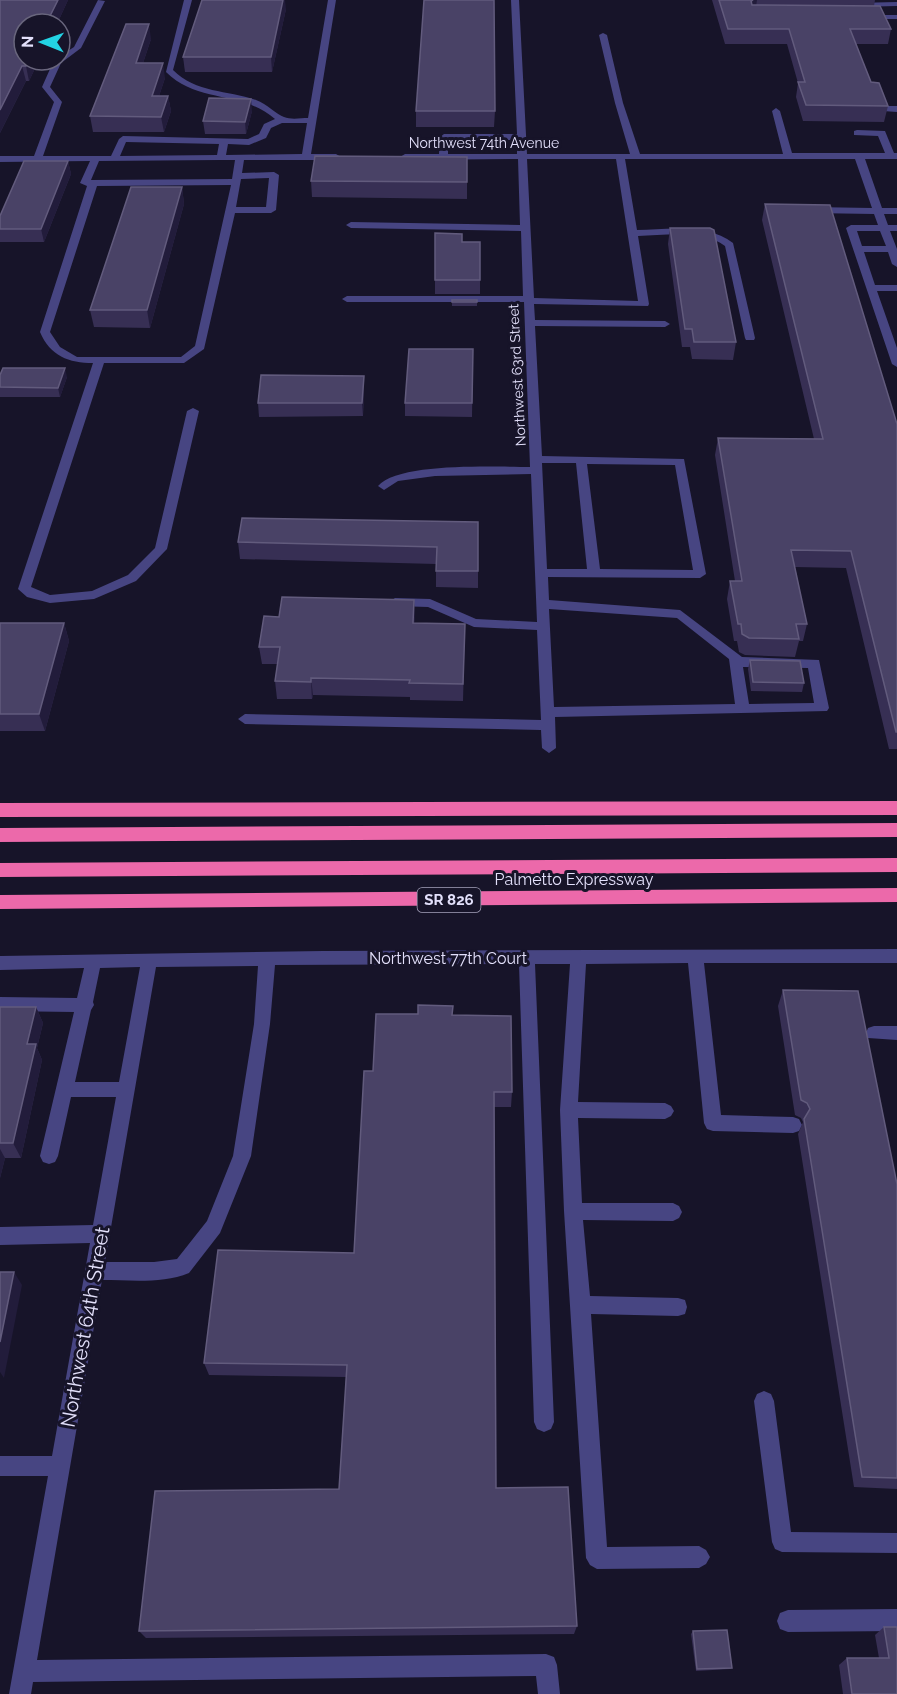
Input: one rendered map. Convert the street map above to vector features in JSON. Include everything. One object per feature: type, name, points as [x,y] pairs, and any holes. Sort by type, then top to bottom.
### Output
[{"type":"highway","points":[[0,810],[897,808]]},
{"type":"highway","points":[[0,835],[897,830]]},
{"type":"highway","points":[[0,870],[897,865]]},
{"type":"highway","name":"Palmetto Expressway","points":[[0,902],[897,895]]},
{"type":"street","points":[[37,159],[58,102],[46,87],[57,62],[77,48],[101,0]]},
{"type":"street","points":[[188,0],[169,70],[174,77],[196,89],[262,103],[281,120]]},
{"type":"street","points":[[306,157],[332,0]]},
{"type":"street","name":"Northwest 63rd Street","points":[[515,0],[549,748]]},
{"type":"street","points":[[840,5],[897,4]]},
{"type":"street","points":[[862,17],[897,17]]},
{"type":"street","points":[[603,35],[619,103],[636,157]]},
{"type":"street","points":[[886,109],[897,109]]},
{"type":"street","points":[[776,111],[789,156]]},
{"type":"street","points":[[114,159],[123,139],[249,141],[263,136],[267,126],[281,120],[312,121]]},
{"type":"street","points":[[857,133],[882,133],[894,156]]},
{"type":"street","points":[[443,157],[444,137],[522,137]]},
{"type":"street","points":[[221,158],[224,141]]},
{"type":"street","points":[[859,156],[895,254]]},
{"type":"street","name":"Northwest 74th Avenue","points":[[397,157],[894,156]]},
{"type":"street","points":[[0,159],[351,157]]},
{"type":"street","points":[[347,299],[529,300],[644,304],[620,157]]},
{"type":"street","points":[[93,183],[45,332],[49,342],[59,353],[75,360],[99,362],[184,360],[200,347],[231,210],[240,158]]},
{"type":"street","points":[[95,159],[85,183],[236,179],[274,175],[271,210],[231,210]]},
{"type":"street","points":[[798,210],[897,210]]},
{"type":"street","points":[[351,225],[526,228]]},
{"type":"street","points":[[897,228],[851,228],[892,337],[897,364]]},
{"type":"street","points":[[632,233],[694,234],[722,237],[726,240],[730,245],[750,338]]},
{"type":"street","points":[[858,249],[895,254]]},
{"type":"street","points":[[872,288],[897,288]]},
{"type":"street","points":[[530,323],[665,324]]},
{"type":"street","points":[[99,362],[24,589],[32,594],[50,599],[94,595],[132,578],[161,549],[193,411]]},
{"type":"street","points":[[581,460],[594,573]]},
{"type":"street","points":[[384,486],[395,478],[435,472],[581,460],[680,462],[700,574],[541,573]]},
{"type":"street","points":[[383,602],[430,603],[474,623],[544,626]]},
{"type":"street","points":[[542,604],[680,614],[735,657],[743,709]]},
{"type":"street","points":[[245,719],[547,718],[743,709],[822,708],[814,663],[736,662]]},
{"type":"street","name":"Northwest 77th Court","points":[[0,963],[267,959],[897,956]]},
{"type":"street","points":[[578,957],[569,1110],[573,1211],[597,1558],[699,1557]]},
{"type":"street","points":[[695,957],[713,1123],[794,1125]]},
{"type":"street","points":[[527,958],[544,1422]]},
{"type":"street","points":[[94,1271],[154,1271],[182,1267],[214,1227],[242,1156],[262,1024],[267,959]]},
{"type":"street","points":[[49,1156],[86,1005],[94,961]]},
{"type":"street","name":"Northwest 64th Street","points":[[20,1694],[148,961]]},
{"type":"street","points":[[0,1004],[86,1005]]},
{"type":"street","points":[[874,1033],[897,1034]]},
{"type":"street","points":[[64,1089],[126,1090]]},
{"type":"street","points":[[569,1110],[665,1111]]},
{"type":"street","points":[[573,1211],[673,1212]]},
{"type":"street","points":[[0,1236],[101,1234]]},
{"type":"street","points":[[581,1305],[678,1307]]},
{"type":"street","points":[[764,1401],[782,1542],[897,1543]]},
{"type":"street","points":[[0,1466],[61,1466]]},
{"type":"street","points":[[788,1621],[897,1620]]},
{"type":"street","points":[[24,1671],[546,1665],[549,1694]]},
{"type":"building","points":[[0,0],[58,0],[52,12],[12,12],[12,72],[19,72],[0,110]]},
{"type":"building","points":[[202,0],[283,0],[271,57],[183,57]]},
{"type":"building","points":[[424,0],[494,0],[495,111],[416,111]]},
{"type":"building","points":[[719,0],[753,0],[752,5],[880,6],[891,29],[850,29],[871,82],[879,83],[888,106],[806,105],[798,82],[805,82],[789,29],[728,29]]},
{"type":"building","points":[[126,24],[149,24],[136,63],[163,63],[152,96],[168,96],[161,117],[90,116]]},
{"type":"building","points":[[209,98],[251,99],[245,122],[203,121]]},
{"type":"building","points":[[315,156],[467,157],[467,182],[311,181]]},
{"type":"building","points":[[24,161],[68,161],[41,229],[0,229],[0,216]]},
{"type":"building","points":[[131,187],[182,187],[147,310],[90,310]]},
{"type":"building","points":[[765,204],[830,205],[897,424],[897,732],[851,551],[791,550],[807,624],[796,624],[799,639],[749,638],[742,634],[741,624],[738,624],[730,581],[742,581],[718,438],[823,439]]},
{"type":"building","points":[[670,228],[710,228],[714,230],[736,342],[694,342],[692,329],[685,329]]},
{"type":"building","points":[[435,233],[462,234],[462,242],[480,242],[480,280],[435,280]]},
{"type":"building","points":[[452,300],[477,300],[477,302],[452,302]]},
{"type":"building","points":[[409,349],[473,349],[472,403],[405,403]]},
{"type":"building","points":[[3,368],[65,368],[58,388],[0,387],[0,375]]},
{"type":"building","points":[[261,375],[364,376],[362,403],[258,403]]},
{"type":"building","points":[[242,518],[478,522],[478,571],[436,571],[437,547],[238,542]]},
{"type":"building","points":[[282,597],[414,600],[413,623],[465,624],[463,684],[409,683],[410,680],[311,678],[311,682],[275,681],[280,647],[259,647],[264,616],[279,617]]},
{"type":"building","points":[[0,623],[64,623],[39,714],[0,714]]},
{"type":"building","points":[[750,660],[800,661],[804,683],[753,682]]},
{"type":"building","points":[[783,990],[858,991],[897,1184],[897,1478],[862,1477],[804,1119],[810,1109],[807,1103],[801,1100]]},
{"type":"building","points":[[418,1005],[453,1006],[452,1015],[511,1016],[512,1092],[494,1092],[496,1488],[568,1487],[577,1626],[139,1631],[155,1491],[339,1489],[347,1365],[204,1363],[218,1250],[354,1253],[364,1071],[373,1071],[376,1014],[418,1014]]},
{"type":"building","points":[[0,1007],[36,1007],[27,1044],[36,1044],[13,1143],[0,1143]]},
{"type":"building","points":[[0,1272],[14,1272],[0,1342]]},
{"type":"building","points":[[884,1627],[897,1627],[897,1694],[852,1694],[847,1658],[889,1658]]},
{"type":"building","points":[[727,1630],[732,1668],[697,1669],[693,1631]]}]
